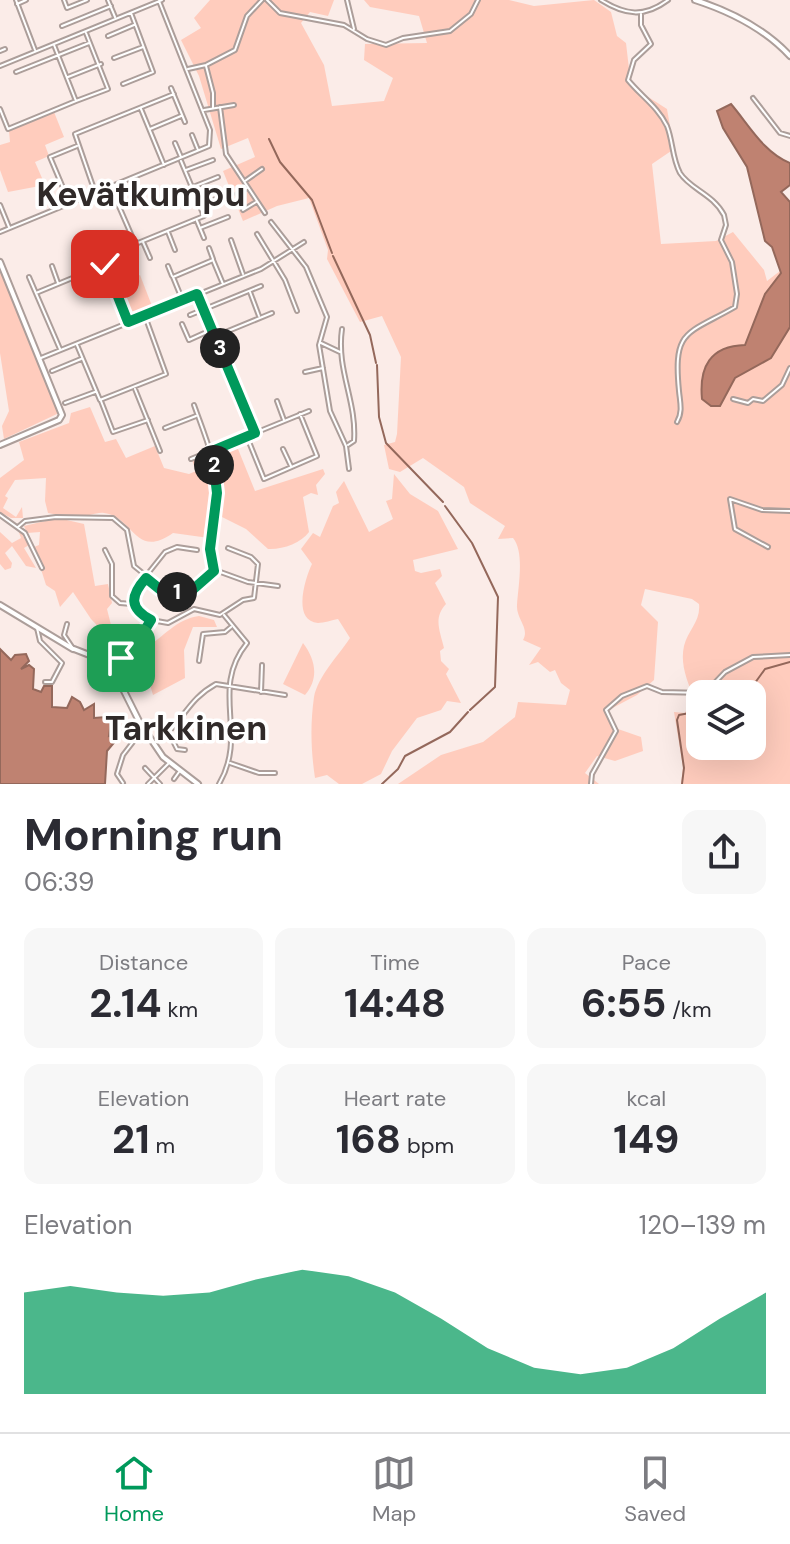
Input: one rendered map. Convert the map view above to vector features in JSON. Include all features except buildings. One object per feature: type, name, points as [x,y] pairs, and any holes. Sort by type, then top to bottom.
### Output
[{"type":"street","points":[[26,0],[17,2],[36,51]]},
{"type":"street","points":[[64,0],[67,8],[87,0]]},
{"type":"street","points":[[108,0],[116,18]]},
{"type":"street","points":[[186,70],[206,65],[235,50],[247,16],[262,0]]},
{"type":"street","points":[[267,0],[280,13],[309,16],[354,30],[386,45],[450,31],[471,14],[478,0]]},
{"type":"street","points":[[347,0],[354,30]]},
{"type":"street","points":[[601,0],[623,12],[641,14],[654,10],[668,0]]},
{"type":"street","points":[[695,0],[736,16],[778,43],[790,56]]},
{"type":"street","points":[[0,66],[160,1],[211,143],[181,159],[0,232]]},
{"type":"street","points":[[62,26],[111,6]]},
{"type":"street","points":[[123,84],[153,72],[130,12]]},
{"type":"street","points":[[641,14],[641,25],[651,44],[634,60],[628,80],[643,99],[657,107],[666,125],[671,155],[680,172],[708,193],[724,215],[722,248],[732,262],[737,294],[735,307],[696,327],[681,341],[675,361],[681,404],[677,422]]},
{"type":"street","points":[[108,36],[135,25]]},
{"type":"street","points":[[0,109],[8,129],[108,89],[86,33]]},
{"type":"street","points":[[16,72],[90,43]]},
{"type":"street","points":[[53,44],[76,101]]},
{"type":"street","points":[[114,58],[144,47]]},
{"type":"street","points":[[0,51],[5,49]]},
{"type":"street","points":[[67,78],[100,64]]},
{"type":"street","points":[[206,65],[213,107]]},
{"type":"street","points":[[171,88],[185,122]]},
{"type":"street","points":[[96,193],[75,134],[174,94]]},
{"type":"street","points":[[753,98],[780,133],[790,136]]},
{"type":"street","points":[[202,111],[234,105]]},
{"type":"street","points":[[140,107],[164,165]]},
{"type":"street","points":[[220,107],[226,154],[265,213]]},
{"type":"street","points":[[149,129],[182,116]]},
{"type":"street","points":[[192,135],[199,151]]},
{"type":"street","points":[[175,143],[208,225]]},
{"type":"street","points":[[69,203],[50,157],[77,146]]},
{"type":"street","points":[[185,171],[213,160]]},
{"type":"street","points":[[244,182],[262,169]]},
{"type":"street","points":[[192,188],[218,177]]},
{"type":"street","points":[[111,187],[134,241],[143,241],[204,216]]},
{"type":"street","points":[[237,194],[248,187]]},
{"type":"street","points":[[200,206],[223,196]]},
{"type":"street","points":[[243,210],[257,201]]},
{"type":"street","points":[[0,205],[10,228]]},
{"type":"street","points":[[200,228],[228,217]]},
{"type":"street","points":[[196,219],[204,238]]},
{"type":"street","points":[[271,222],[306,267],[327,317],[320,342],[330,411],[346,446],[349,469]]},
{"type":"street","points":[[167,231],[175,250]]},
{"type":"street","points":[[257,234],[286,282],[297,311]]},
{"type":"street","points":[[231,240],[244,275]]},
{"type":"street","points":[[143,241],[150,258]]},
{"type":"street","points":[[40,358],[272,263],[304,242]]},
{"type":"street","points":[[98,248],[128,322]]},
{"type":"street","points":[[209,248],[223,284]]},
{"type":"street","points":[[75,259],[82,274]]},
{"type":"street","points":[[173,277],[213,260]]},
{"type":"street","points":[[0,262],[62,417],[0,445]]},
{"type":"street","points":[[36,293],[105,264]]},
{"type":"street","points":[[52,266],[59,284]]},
{"type":"street","points":[[168,266],[182,300]]},
{"type":"street","points":[[29,277],[60,350]]},
{"type":"street","points":[[190,315],[261,286]]},
{"type":"street","points":[[250,291],[260,318]]},
{"type":"street","points":[[197,294],[255,433]]},
{"type":"street","points":[[215,337],[272,313]]},
{"type":"street","points":[[100,400],[167,372],[145,315]]},
{"type":"street","points":[[182,324],[189,340],[212,330]]},
{"type":"street","points":[[342,329],[340,352],[343,384],[354,413],[354,441],[346,446]]},
{"type":"street","points":[[320,342],[340,352]]},
{"type":"street","points":[[76,343],[113,432],[148,420]]},
{"type":"street","points":[[52,371],[82,358]]},
{"type":"street","points":[[305,372],[324,367]]},
{"type":"street","points":[[733,399],[748,403],[753,399],[763,401],[782,385],[790,368]]},
{"type":"street","points":[[135,387],[160,451]]},
{"type":"street","points":[[65,403],[96,391]]},
{"type":"street","points":[[277,401],[285,421]]},
{"type":"street","points":[[194,405],[212,451],[217,493],[210,549],[214,571]]},
{"type":"street","points":[[191,459],[309,411]]},
{"type":"street","points":[[247,437],[264,479],[317,456],[300,414]]},
{"type":"street","points":[[165,428],[198,415]]},
{"type":"street","points":[[283,449],[291,467]]},
{"type":"street","points":[[768,547],[735,529],[730,499],[762,510],[790,511]]},
{"type":"street","points":[[0,515],[27,535],[42,568]]},
{"type":"street","points":[[18,527],[25,521],[56,517],[82,520],[113,518],[127,530],[132,562],[162,591],[190,592],[214,571]]},
{"type":"street","points":[[197,550],[177,547],[165,552],[134,591],[133,604],[138,613],[151,620],[168,623],[194,609],[224,614],[243,600],[254,598],[255,559],[228,548]]},
{"type":"street","points":[[105,550],[112,564],[112,596],[120,603],[133,604]]},
{"type":"street","points":[[214,571],[256,584],[278,586]]},
{"type":"street","points":[[0,605],[72,649],[104,661],[116,671],[144,728],[168,764],[198,784]]},
{"type":"street","points":[[219,784],[229,762],[233,742],[229,684],[233,659],[247,643],[224,614]]},
{"type":"street","points":[[97,679],[92,676],[104,661],[121,658],[120,643],[139,641],[151,620]]},
{"type":"street","points":[[67,624],[64,635],[73,645],[72,649]]},
{"type":"street","points":[[199,661],[203,634],[225,632],[232,626]]},
{"type":"street","points":[[37,627],[40,641],[61,659],[55,678],[45,682]]},
{"type":"street","points":[[591,784],[592,774],[616,731],[606,710],[622,696],[647,686],[659,691],[705,693],[725,672],[753,657],[790,655]]},
{"type":"street","points":[[260,693],[262,665]]},
{"type":"street","points":[[154,743],[169,734],[198,695],[216,684],[285,695]]},
{"type":"street","points":[[123,783],[117,774],[123,755],[144,728]]},
{"type":"street","points":[[169,734],[177,749],[185,750]]},
{"type":"street","points":[[229,762],[259,773],[275,773]]},
{"type":"street","points":[[148,784],[168,764]]},
{"type":"street","points":[[145,768],[160,784]]},
{"type":"street","points":[[174,779],[179,772]]},
{"type":"shaded area","points":[[210,0],[334,0],[328,16],[310,12],[301,23],[324,65],[332,106],[384,101],[393,78],[364,60],[365,44],[427,43],[419,16],[370,7],[364,0],[509,0],[534,6],[594,0],[611,12],[617,36],[626,43],[631,86],[667,109],[674,149],[652,164],[661,244],[716,241],[733,232],[764,270],[767,281],[780,271],[790,272],[790,784],[681,784],[683,767],[674,712],[686,711],[686,760],[766,760],[766,680],[688,680],[683,653],[698,615],[699,604],[692,599],[645,589],[641,605],[658,622],[654,680],[637,695],[605,712],[618,729],[641,737],[643,751],[615,761],[597,756],[585,773],[599,784],[398,784],[441,755],[483,742],[515,717],[518,702],[566,705],[570,690],[561,683],[555,670],[550,672],[538,662],[529,665],[541,648],[523,640],[525,631],[517,605],[519,552],[513,538],[498,539],[505,526],[470,503],[464,487],[423,458],[400,472],[389,469],[384,445],[395,442],[397,434],[401,357],[382,316],[360,322],[327,259],[328,250],[309,198],[277,206],[243,221],[223,171],[255,157],[248,138],[221,149],[199,76],[181,40],[201,28],[194,18]]},
{"type":"shaded area","points":[[731,104],[772,153],[790,163],[790,185],[781,192],[790,202],[790,327],[771,358],[735,378],[720,406],[711,406],[702,399],[703,377],[709,360],[723,349],[745,345],[765,294],[781,273],[772,247],[765,241],[747,167],[723,128],[717,111]]},
{"type":"shaded area","points":[[54,112],[64,137],[45,145],[49,156],[35,162],[45,185],[8,192],[0,170],[0,145],[10,142],[9,131]]},
{"type":"shaded area","points":[[0,268],[59,413],[4,439],[2,426],[9,411],[0,353]]},
{"type":"shaded area","points":[[140,275],[152,306],[129,315],[117,284]]},
{"type":"shaded area","points":[[90,407],[105,442],[116,439],[126,458],[155,446],[164,468],[189,474],[196,471],[192,460],[210,454],[213,499],[204,531],[209,538],[173,533],[150,542],[142,540],[114,516],[104,513],[79,517],[48,513],[46,478],[15,480],[5,496],[8,498],[3,508],[16,517],[22,507],[23,518],[11,518],[0,512],[0,478],[24,460],[19,442],[69,423],[71,413]]},
{"type":"shaded area","points":[[236,444],[255,491],[323,469],[325,474],[316,485],[318,495],[311,493],[303,497],[309,532],[301,539],[285,547],[268,549],[246,529],[222,517],[220,465],[228,449]]},
{"type":"shaded area","points":[[394,474],[410,494],[438,511],[458,549],[413,560],[415,571],[421,573],[440,569],[442,576],[435,583],[446,604],[439,620],[444,648],[440,651],[441,661],[449,669],[446,674],[461,703],[447,701],[441,710],[417,718],[392,751],[381,774],[362,784],[339,784],[327,775],[315,778],[312,718],[316,689],[350,638],[338,619],[318,623],[305,615],[303,597],[312,564],[301,549],[313,533],[320,537],[333,506],[339,503],[336,492],[344,481],[369,532],[393,519],[386,501],[392,499]]},
{"type":"shaded area","points":[[58,518],[84,524],[95,586],[108,584],[112,603],[107,609],[113,633],[120,637],[114,643],[91,619],[73,592],[60,607],[55,591],[46,585],[34,547],[39,545],[40,532],[27,533],[24,526]]},
{"type":"shaded area","points":[[10,524],[23,532],[23,537],[26,537],[29,545],[24,548],[36,568],[26,566],[12,546],[5,553],[12,563],[11,568],[5,570],[0,564],[0,532],[12,543],[21,538],[18,530]]},
{"type":"shaded area","points":[[199,616],[214,620],[217,627],[193,627],[184,650],[185,678],[153,695],[148,678],[128,658],[129,650],[137,645],[144,649],[177,625]]},
{"type":"shaded area","points":[[303,643],[314,669],[312,683],[305,695],[283,684]]},
{"type":"shaded area","points":[[0,649],[11,660],[15,655],[26,654],[29,661],[21,669],[29,665],[34,669],[33,689],[41,692],[44,686],[52,686],[52,707],[67,708],[72,697],[80,702],[84,710],[94,704],[94,718],[106,717],[111,722],[109,736],[115,735],[117,739],[107,751],[105,784],[0,784]]},
{"type":"waterway","points":[[269,139],[280,162],[312,200],[332,253]]},
{"type":"waterway","points":[[333,256],[370,335],[376,363]]},
{"type":"waterway","points":[[377,365],[379,417],[386,443],[443,502]]},
{"type":"waterway","points":[[445,506],[472,543],[498,597],[495,687],[470,710]]},
{"type":"waterway","points":[[757,680],[765,669],[790,662]]},
{"type":"waterway","points":[[382,784],[398,769],[405,756],[450,732],[468,712]]},
{"type":"waterway","points":[[682,784],[684,768],[677,720],[679,715],[686,714]]},
{"type":"district","name":"Kevätkumpu","points":[[141,194]]},
{"type":"district","name":"Tarkkinen","points":[[186,728]]},
{"type":"route","points":[[105,264],[128,322],[197,294],[255,433],[212,451],[217,493],[210,549],[214,571],[190,592],[162,591],[146,578],[134,591],[133,604],[138,613],[151,620],[137,643],[118,644],[121,658]]}]
